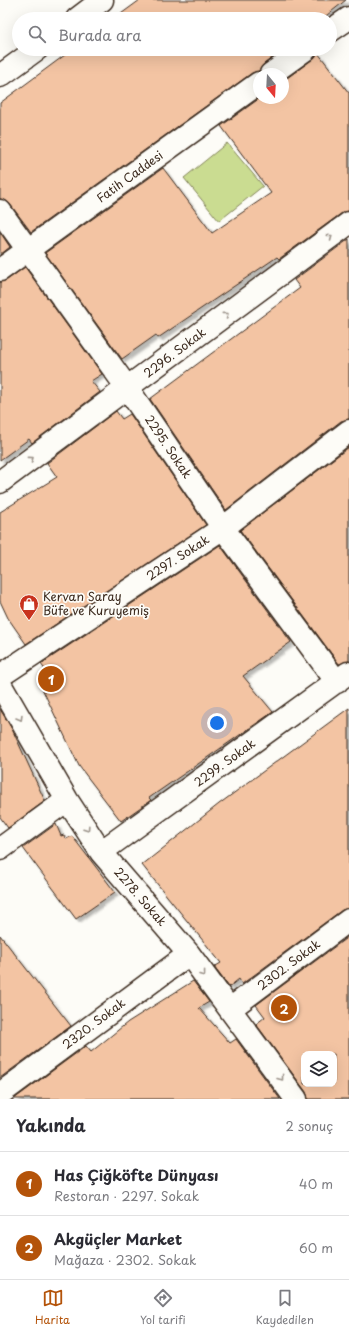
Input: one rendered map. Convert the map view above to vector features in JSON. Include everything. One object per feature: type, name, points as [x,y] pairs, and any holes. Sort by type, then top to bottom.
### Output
[{"type":"street","points":[[86,12],[102,0]]},
{"type":"street","points":[[337,27],[349,18]]},
{"type":"street","points":[[0,76],[27,56]]},
{"type":"street","points":[[279,68],[296,56]]},
{"type":"street","name":"Fatih Caddesi","points":[[0,270],[253,87]]},
{"type":"street","name":"2295. Sokak","points":[[0,211],[128,389],[224,528],[343,678]]},
{"type":"street","name":"2296. Sokak","points":[[0,482],[128,389],[349,223]]},
{"type":"street","name":"2297. Sokak","points":[[0,676],[224,528],[349,431]]},
{"type":"street","name":"2299. Sokak","points":[[102,852],[343,678]]},
{"type":"street","name":"2278. Sokak","points":[[0,684],[67,800],[102,852],[189,954],[296,1099]]},
{"type":"street","points":[[0,849],[67,800]]},
{"type":"street","name":"2302. Sokak","points":[[230,1009],[349,920]]},
{"type":"street","name":"2320. Sokak","points":[[0,1094],[189,954]]},
{"type":"green space","points":[[227,143],[263,186],[219,221],[184,178]]},
{"type":"building","points":[[140,0],[346,0],[331,12],[124,12]]},
{"type":"building","points":[[64,56],[275,56],[261,68],[253,68],[253,73],[31,232],[10,204],[5,200],[0,199],[0,103]]},
{"type":"building","points":[[316,56],[320,56],[349,93],[349,211],[342,213],[279,259],[277,257],[158,338],[156,335],[122,359],[45,253],[163,168],[212,233],[271,193],[221,126],[253,103],[289,104],[289,77]]},
{"type":"building","points":[[0,232],[10,247],[0,255]]},
{"type":"building","points":[[349,239],[349,419],[341,421],[226,510],[150,399],[300,288],[294,280]]},
{"type":"building","points":[[25,267],[102,374],[91,381],[100,392],[32,443],[29,439],[0,460],[0,282],[7,280]]},
{"type":"building","points":[[116,411],[122,419],[130,414],[206,525],[26,644],[8,618],[0,601],[0,512],[57,477],[47,463]]},
{"type":"building","points":[[349,447],[349,661],[339,664],[240,530]]},
{"type":"building","points":[[220,545],[291,642],[243,676],[273,712],[149,798],[151,800],[121,821],[79,766],[39,682],[50,677],[41,664]]},
{"type":"building","points":[[349,708],[349,908],[342,910],[242,984],[239,979],[229,987],[214,967],[221,963],[142,865],[219,804]]},
{"type":"building","points":[[0,709],[12,729],[45,801],[8,828],[0,817]]},
{"type":"building","points":[[56,824],[61,836],[64,835],[66,839],[72,836],[115,892],[76,919],[23,848]]},
{"type":"building","points":[[0,935],[71,1026],[0,1078]]},
{"type":"building","points":[[349,936],[349,1099],[308,1099],[302,1087],[337,1087],[337,1051],[301,1051],[301,1085],[256,1024],[265,1017],[256,1005]]},
{"type":"building","points":[[193,981],[209,1002],[199,1008],[230,1043],[236,1039],[280,1099],[14,1099],[86,1046],[91,1052],[128,1022]]},
{"type":"place","name":"Kervan Saray Büfe ve Kuruyemiş","points":[[29,621]]},
{"type":"place","name":"Has Çiğköfte Dünyası","points":[[51,679]]},
{"type":"place","name":"Akgüçler Market","points":[[284,1008]]}]
